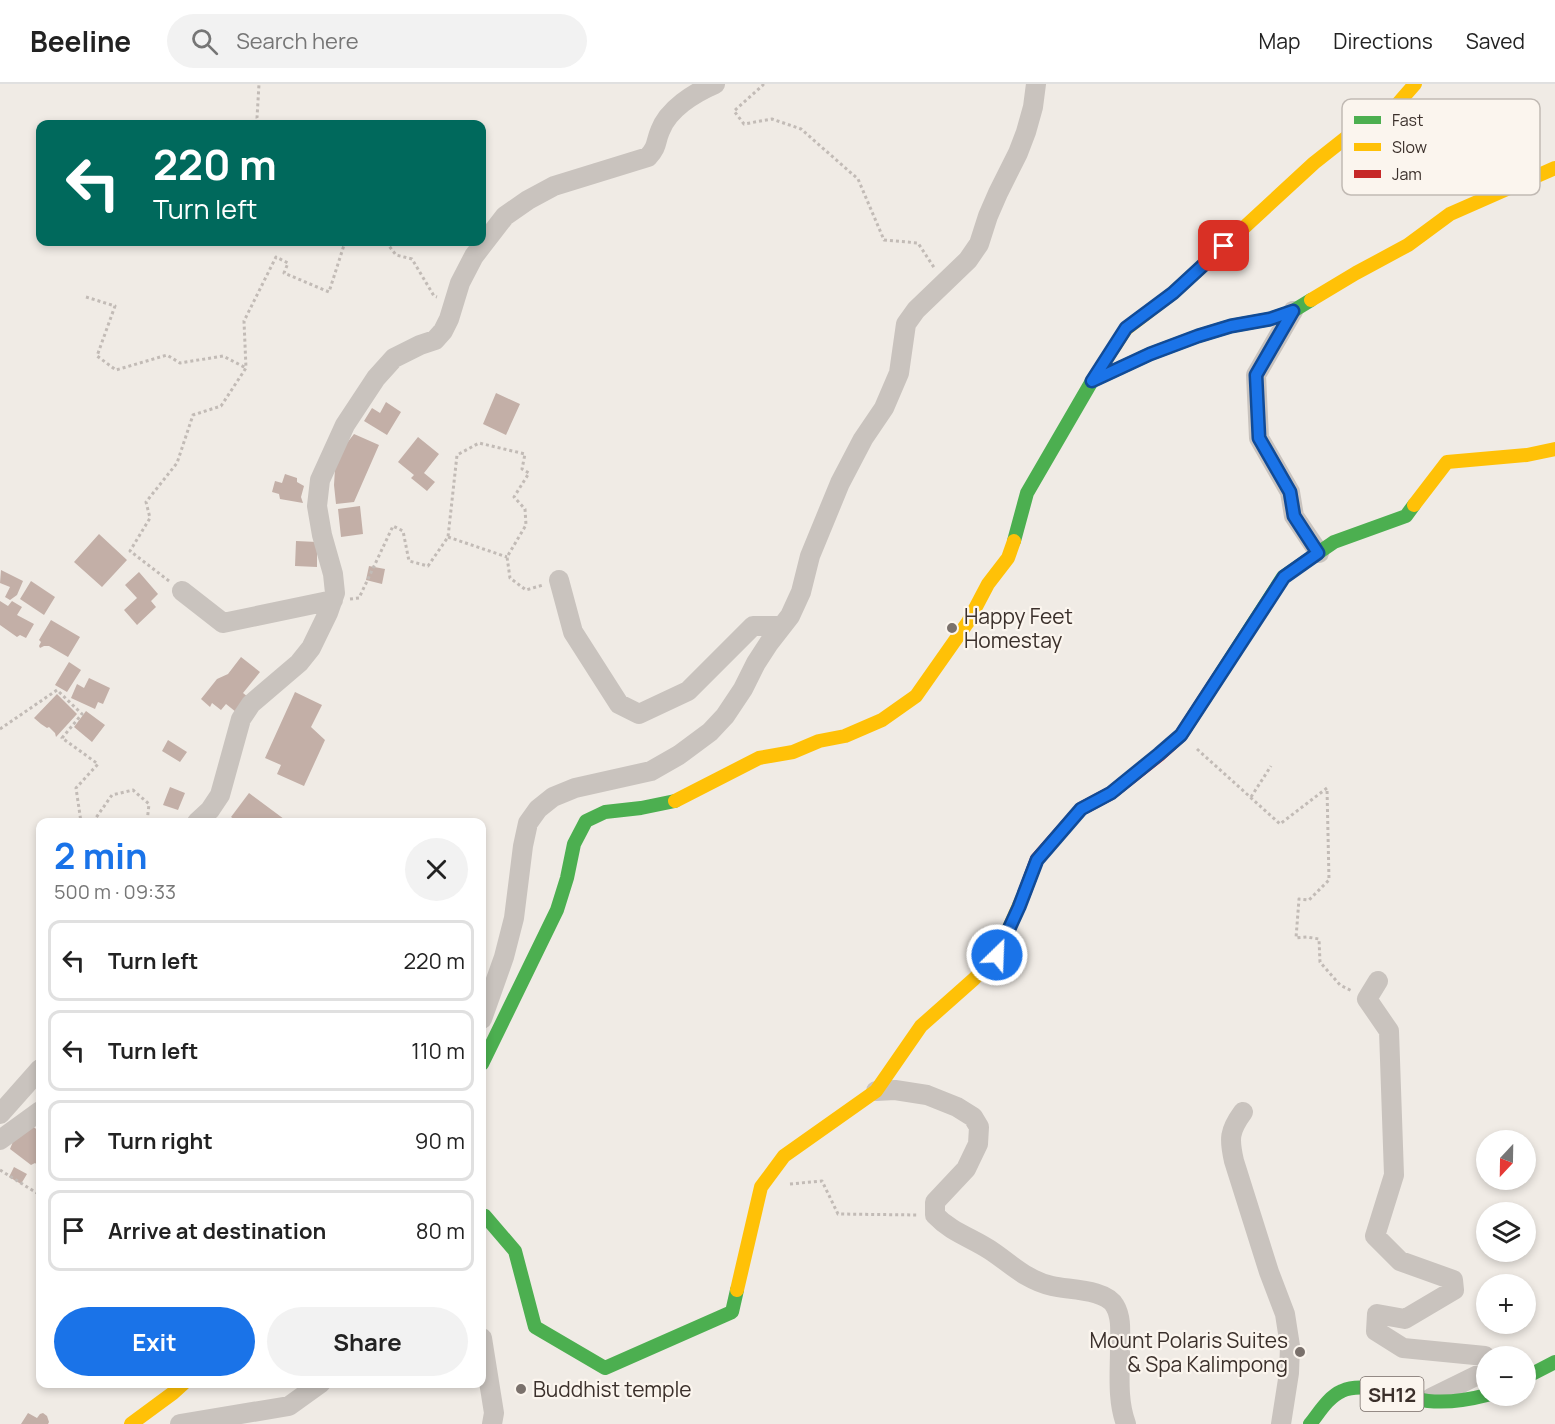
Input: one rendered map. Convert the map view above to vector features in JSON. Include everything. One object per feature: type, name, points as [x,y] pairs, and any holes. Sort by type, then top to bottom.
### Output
[{"type":"street","points":[[486,241],[505,216],[554,186],[648,157],[655,149],[660,130],[667,117],[683,103],[714,84]]},
{"type":"street","points":[[1027,84],[1033,107]]},
{"type":"street","points":[[486,1008],[507,948],[514,918],[528,823],[538,809],[553,798],[575,788],[651,771],[679,755],[710,732],[725,716],[743,689],[756,663],[790,616],[801,592],[810,556],[840,483],[863,439],[884,408],[899,373],[906,324],[916,310],[968,260],[979,244],[998,193],[1018,153],[1033,107],[1035,84]]},
{"type":"street","points":[[1402,99],[1415,84]]},
{"type":"street","points":[[486,1056],[557,910],[574,844],[586,821],[605,812],[674,802],[759,758],[793,752],[819,741],[845,736],[882,720],[916,696],[968,622],[988,585],[1008,558],[1027,493],[1092,381],[1126,328],[1173,293],[1314,163],[1342,141]]},
{"type":"street","points":[[1540,175],[1555,168]]},
{"type":"street","points":[[1092,381],[1150,354],[1198,336],[1231,326],[1270,319],[1293,311],[1408,244],[1450,214],[1493,195]]},
{"type":"street","points":[[201,818],[220,795],[241,719],[251,704],[299,663],[311,648],[333,600],[335,593],[333,573],[322,535],[317,506],[320,480],[345,425],[376,378],[394,358],[435,340],[446,325],[460,283],[482,246]]},
{"type":"street","points":[[1293,311],[1256,375],[1259,438],[1290,492],[1294,516],[1318,553]]},
{"type":"street","points":[[486,1217],[515,1251],[535,1327],[605,1368],[732,1312],[761,1187],[784,1156],[876,1091],[921,1026],[974,979],[997,955],[1037,860],[1081,809],[1111,793],[1181,735],[1284,577],[1334,542],[1406,516],[1447,462],[1527,455],[1555,449]]},
{"type":"street","points":[[559,580],[573,632],[619,704],[639,714],[688,691],[753,626],[782,626]]},
{"type":"street","points":[[182,591],[223,623],[333,600]]},
{"type":"street","points":[[1378,981],[1366,999],[1389,1031],[1394,1176],[1375,1236],[1400,1261],[1454,1280],[1454,1290],[1405,1319],[1377,1314],[1376,1331],[1403,1348],[1485,1356],[1486,1371],[1425,1401]]},
{"type":"street","points":[[0,1114],[36,1074]]},
{"type":"street","points":[[876,1091],[895,1090],[927,1095],[957,1107],[973,1117],[979,1127],[978,1144],[966,1169],[935,1202],[935,1215],[945,1225],[992,1251],[1033,1280],[1051,1286],[1088,1291],[1107,1298],[1115,1305],[1121,1324],[1120,1402],[1126,1424]]},
{"type":"street","points":[[1243,1112],[1231,1131],[1230,1143],[1265,1261],[1285,1314],[1290,1346],[1287,1394],[1281,1424]]},
{"type":"street","points":[[0,1140],[36,1114]]},
{"type":"street","points":[[1536,1372],[1555,1362]]},
{"type":"street","points":[[486,1363],[494,1413],[492,1424]]},
{"type":"street","name":"SH12","points":[[1310,1424],[1334,1397],[1344,1390],[1355,1387],[1372,1388],[1425,1401],[1445,1402],[1476,1398]]},
{"type":"street","points":[[131,1424],[178,1388]]},
{"type":"street","points":[[180,1424],[289,1406],[314,1388]]},
{"type":"path","points":[[258,120],[259,84]]},
{"type":"path","points":[[762,84],[734,111],[744,124],[772,119],[801,129],[858,179],[884,240],[918,243],[945,283]]},
{"type":"path","points":[[182,591],[130,551],[150,518],[146,502],[177,463],[193,415],[220,406],[246,369],[244,321],[276,257],[288,263],[284,273],[329,292],[344,246]]},
{"type":"path","points":[[389,246],[396,255],[412,259],[434,296],[453,304]]},
{"type":"path","points":[[86,297],[115,306],[97,356],[116,370],[167,355],[180,363],[223,356],[246,369]]},
{"type":"path","points":[[333,600],[358,598],[393,526],[404,531],[409,561],[428,566],[448,537],[457,456],[479,443],[525,454],[522,469],[530,473],[514,498],[525,509],[526,525],[507,557],[510,578],[526,590],[559,580]]},
{"type":"path","points":[[448,537],[507,557]]},
{"type":"path","points":[[0,729],[57,690],[82,714],[62,738],[98,764],[76,789],[80,818]]},
{"type":"path","points":[[1181,735],[1280,824],[1327,789],[1329,880],[1309,900],[1299,899],[1296,938],[1319,939],[1320,962],[1340,985],[1366,999]]},
{"type":"path","points":[[1251,797],[1271,766]]},
{"type":"path","points":[[96,818],[112,795],[133,790],[149,804],[147,818]]},
{"type":"path","points":[[0,1170],[36,1192]]},
{"type":"path","points":[[761,1187],[822,1181],[838,1214],[935,1215]]},
{"type":"building","points":[[496,393],[520,404],[506,435],[483,424]]},
{"type":"building","points":[[386,402],[401,412],[387,435],[364,421],[372,408],[380,413]]},
{"type":"building","points":[[354,434],[379,445],[354,502],[336,504],[335,469],[343,448]]},
{"type":"building","points":[[418,437],[439,454],[424,473],[435,482],[427,491],[411,478],[414,475],[398,462]]},
{"type":"building","points":[[285,474],[297,478],[297,482],[304,486],[301,497],[303,503],[280,499],[279,494],[272,492],[275,481],[282,483]]},
{"type":"building","points":[[360,506],[363,534],[341,537],[338,509]]},
{"type":"building","points":[[99,534],[127,560],[102,587],[74,562]]},
{"type":"building","points":[[296,541],[317,542],[317,567],[295,566]]},
{"type":"building","points":[[369,566],[385,569],[382,584],[366,580]]},
{"type":"building","points":[[1,570],[23,581],[17,595],[10,600],[5,597],[10,587],[0,583]]},
{"type":"building","points":[[139,572],[158,594],[151,601],[156,607],[137,625],[124,610],[137,598],[125,585]]},
{"type":"building","points":[[31,581],[55,597],[44,615],[20,599]]},
{"type":"building","points":[[0,601],[8,606],[12,601],[22,607],[17,615],[34,624],[26,638],[20,635],[17,637],[0,625]]},
{"type":"building","points":[[51,620],[80,637],[68,657],[49,646],[40,648],[39,646],[41,642],[39,640]]},
{"type":"building","points":[[241,657],[260,672],[243,693],[248,697],[236,712],[226,704],[221,710],[212,703],[210,707],[201,699],[217,679],[228,674]]},
{"type":"building","points":[[69,662],[81,670],[67,692],[55,685]]},
{"type":"building","points":[[89,678],[110,688],[103,704],[98,702],[95,709],[71,698],[77,684],[84,688]]},
{"type":"building","points":[[295,692],[322,705],[311,727],[325,740],[304,786],[277,774],[281,765],[265,758]]},
{"type":"building","points":[[57,694],[77,714],[56,737],[49,727],[47,728],[34,718]]},
{"type":"building","points":[[86,711],[105,725],[92,742],[74,727]]},
{"type":"building","points":[[168,740],[187,752],[180,762],[162,751]]},
{"type":"building","points":[[170,787],[185,793],[178,810],[163,805]]},
{"type":"building","points":[[249,793],[283,818],[232,818]]},
{"type":"building","points":[[26,1121],[36,1129],[36,1164],[31,1165],[10,1149]]},
{"type":"building","points":[[14,1167],[27,1174],[21,1184],[9,1177]]},
{"type":"building","points":[[28,1413],[37,1418],[43,1413],[49,1422],[48,1424],[21,1424]]},
{"type":"traffic: fast","points":[[1014,541],[1027,493],[1092,381],[1150,354],[1198,336],[1231,326],[1270,319],[1293,311],[1311,300]]},
{"type":"traffic: fast","points":[[1218,678],[1283,577],[1334,542],[1406,516],[1414,505]]},
{"type":"traffic: fast","points":[[486,1056],[557,910],[574,844],[586,821],[605,812],[675,801]]},
{"type":"traffic: fast","points":[[486,1217],[515,1251],[535,1327],[605,1368],[732,1312],[737,1290]]},
{"type":"traffic: fast","points":[[1536,1372],[1555,1362]]},
{"type":"traffic: fast","points":[[1310,1424],[1332,1397],[1352,1388],[1373,1389],[1435,1402],[1476,1397]]},
{"type":"traffic: slow","points":[[1402,99],[1415,84]]},
{"type":"traffic: slow","points":[[1092,381],[1126,329],[1173,293],[1314,163],[1342,141]]},
{"type":"traffic: slow","points":[[1540,175],[1555,168]]},
{"type":"traffic: slow","points":[[1311,300],[1408,245],[1450,214],[1493,195]]},
{"type":"traffic: slow","points":[[1414,505],[1447,462],[1527,455],[1555,449]]},
{"type":"traffic: slow","points":[[675,801],[759,758],[793,752],[819,741],[845,736],[882,720],[916,696],[968,622],[988,584],[1008,558],[1014,541]]},
{"type":"traffic: slow","points":[[737,1290],[761,1187],[784,1156],[876,1091],[921,1026],[974,979],[997,955],[1024,894]]},
{"type":"traffic: slow","points":[[131,1424],[178,1388]]},
{"type":"traffic: jam","points":[[1024,894],[1037,859],[1081,809],[1111,793],[1181,735],[1218,678]]},
{"type":"place","name":"Happy Feet Homestay","points":[[952,628]]},
{"type":"place","name":"Mount Polaris Suites & Spa Kalimpong","points":[[1300,1352]]},
{"type":"place","name":"Buddhist temple","points":[[521,1389]]},
{"type":"route","points":[[997,955],[1037,860],[1081,809],[1111,793],[1181,735],[1284,577],[1318,553],[1294,516],[1290,492],[1259,438],[1256,375],[1293,311],[1270,319],[1231,326],[1198,336],[1150,354],[1092,381],[1126,328],[1173,293],[1224,246]]}]
